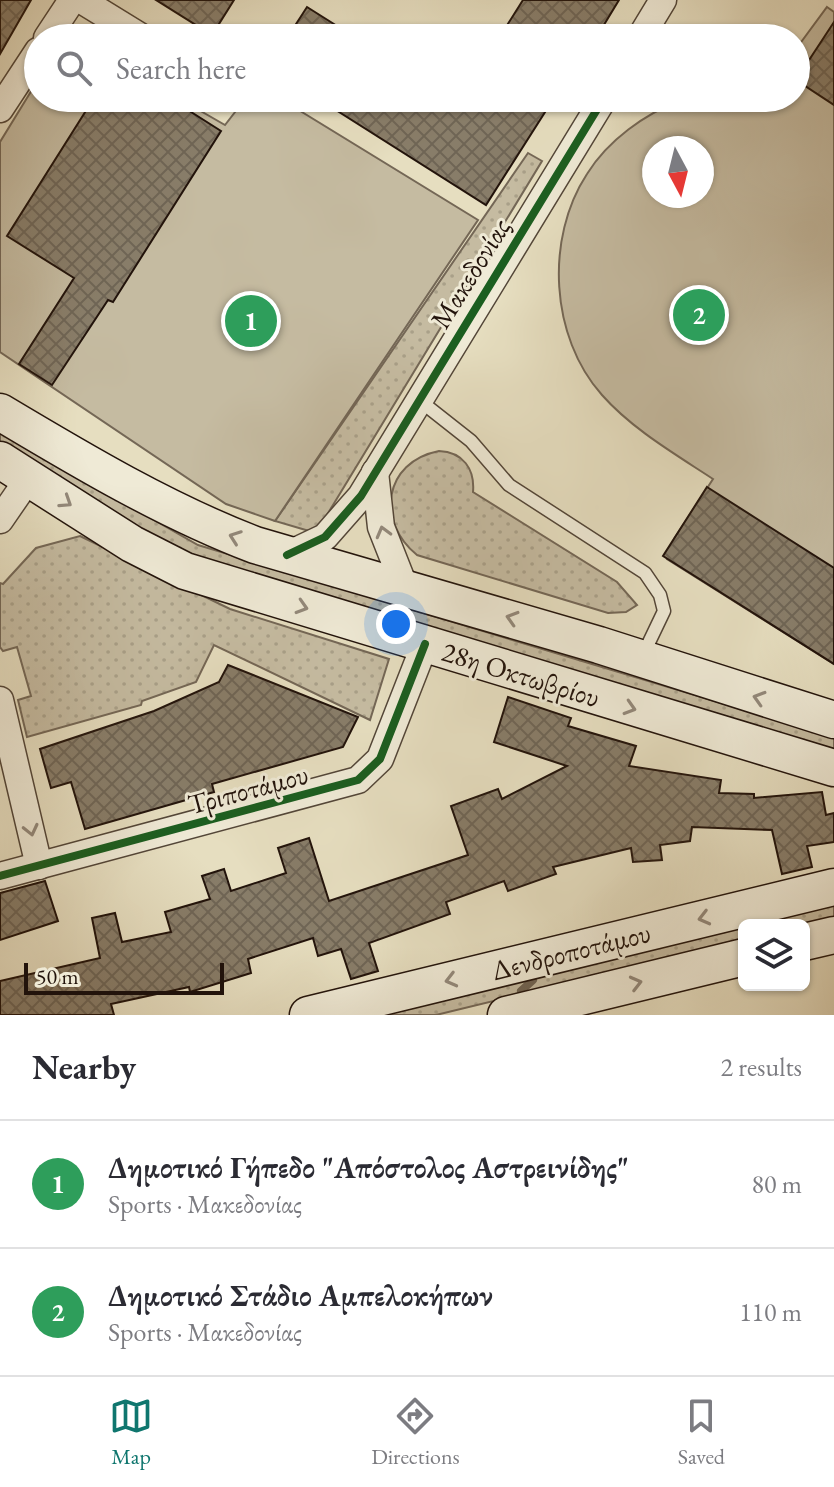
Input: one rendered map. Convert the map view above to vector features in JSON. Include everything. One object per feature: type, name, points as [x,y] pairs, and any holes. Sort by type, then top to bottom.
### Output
[{"type":"main road","name":"28η Οκτωβρίου","points":[[0,412],[60,449],[208,525],[287,555],[642,658],[834,720]]},
{"type":"main road","name":"28η Οκτωβρίου","points":[[14,469],[132,544],[185,571],[834,768]]},
{"type":"main road","name":"Δενδροποτάμου","points":[[308,1015],[834,887]]},
{"type":"main road","points":[[810,941],[834,935]]},
{"type":"main road","name":"Δενδροποτάμου","points":[[506,1015],[738,958]]},
{"type":"street","points":[[56,24],[72,0]]},
{"type":"street","points":[[81,0],[120,24]]},
{"type":"street","points":[[648,24],[663,0]]},
{"type":"street","points":[[0,109],[24,72]]},
{"type":"street","name":"Μακεδονίας","points":[[287,555],[313,545],[332,532],[375,472],[595,112]]},
{"type":"street","points":[[0,520],[14,469]]},
{"type":"street","points":[[375,472],[381,527],[405,588]]},
{"type":"street","name":"Τριποτάμου","points":[[0,876],[358,780],[380,759],[425,644]]},
{"type":"street","points":[[0,700],[39,866]]},
{"type":"lane","points":[[419,400],[463,433],[509,485],[619,555],[650,579],[664,611],[642,658]]},
{"type":"shaded area","points":[[827,7],[834,12],[834,664],[667,559],[674,539],[713,479],[640,430],[614,407],[585,371],[572,345],[563,316],[559,287],[564,227],[573,199],[587,174],[616,139],[656,112],[810,112],[810,30]]},
{"type":"shaded area","points":[[24,103],[24,112],[202,112],[225,125],[235,112],[302,112],[478,220],[275,521],[226,504],[0,352],[0,142]]},
{"type":"shaded area","points":[[528,153],[542,161],[316,533],[275,521]]},
{"type":"shaded area","points":[[0,432],[198,545],[834,737],[834,752],[190,557],[0,448]]},
{"type":"shaded area","points":[[439,451],[455,455],[466,463],[472,476],[473,492],[617,582],[637,605],[626,612],[608,613],[417,555],[404,542],[395,526],[391,510],[392,495],[406,467],[420,457]]},
{"type":"shaded area","points":[[80,536],[230,609],[389,659],[370,720],[214,645],[196,682],[142,701],[141,705],[27,737],[18,700],[31,696],[17,647],[3,651],[0,647],[0,583],[3,584],[36,548]]},
{"type":"shaded area","points":[[834,901],[834,917],[810,923],[810,919],[761,919]]},
{"type":"shaded area","points":[[738,925],[738,941],[436,1015],[371,1015]]},
{"type":"building","points":[[0,0],[31,0],[0,54]]},
{"type":"building","points":[[156,0],[234,0],[219,24],[194,24]]},
{"type":"building","points":[[523,0],[619,0],[604,24],[508,24]]},
{"type":"building","points":[[307,7],[334,24],[296,24]]},
{"type":"building","points":[[834,22],[834,105],[810,89],[810,59]]},
{"type":"building","points":[[85,112],[191,112],[221,131],[113,302],[108,300],[52,385],[19,364],[74,278],[7,236]]},
{"type":"building","points":[[339,112],[545,112],[486,205]]},
{"type":"building","points":[[707,487],[834,568],[834,664],[663,556]]},
{"type":"building","points":[[228,665],[358,717],[343,747],[212,784],[214,792],[85,829],[71,782],[51,788],[40,749],[154,711],[219,682]]},
{"type":"building","points":[[508,697],[571,718],[568,726],[636,746],[629,766],[721,780],[719,793],[754,794],[754,798],[822,792],[826,815],[834,813],[834,842],[807,846],[812,867],[782,874],[772,830],[692,827],[690,841],[660,845],[662,860],[633,862],[631,848],[553,867],[556,874],[508,891],[504,881],[446,902],[450,914],[369,943],[378,971],[351,979],[341,949],[318,956],[313,938],[248,959],[251,973],[190,992],[189,987],[111,1004],[114,1015],[0,1015],[0,981],[100,958],[92,918],[115,913],[122,942],[171,932],[165,912],[210,899],[202,876],[224,869],[231,891],[286,873],[278,848],[309,838],[329,901],[468,855],[451,806],[498,789],[502,799],[567,766],[494,742]]},
{"type":"building","points":[[45,881],[58,921],[0,940],[0,893]]},
{"type":"waterway","points":[[521,991],[533,980]]},
{"type":"cycle path","points":[[287,555],[325,537],[361,496],[595,112]]},
{"type":"cycle path","points":[[0,876],[358,780],[380,759],[425,644]]},
{"type":"place","name":"Δημοτικό Στάδιο Αμπελοκήπων","points":[[699,315]]},
{"type":"place","name":"Δημοτικό Γήπεδο \"Απόστολος Αστρεινίδης\"","points":[[251,321]]}]
